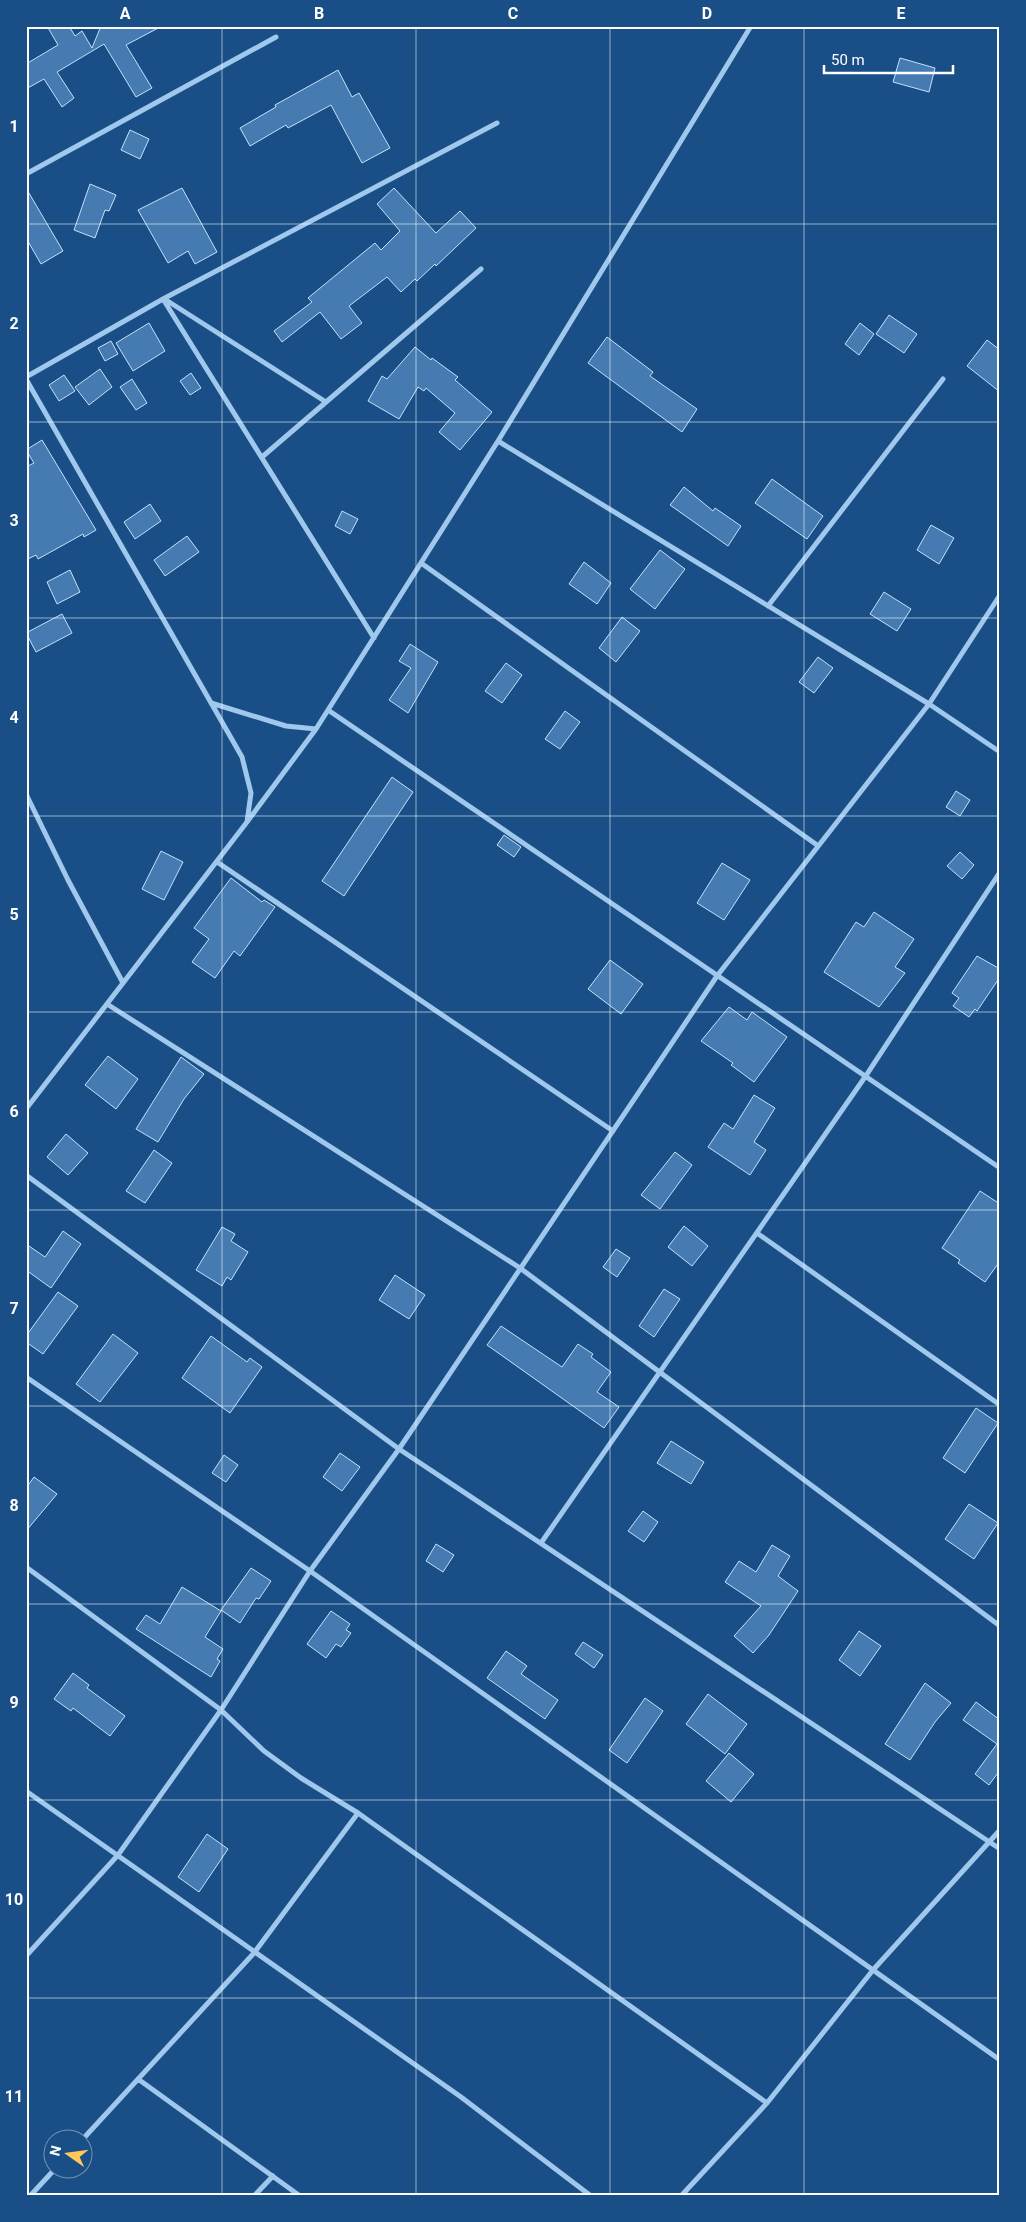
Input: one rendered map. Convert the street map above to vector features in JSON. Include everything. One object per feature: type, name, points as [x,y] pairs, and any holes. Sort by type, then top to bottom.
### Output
[{"type":"street","points":[[26,1109],[248,822],[316,729],[498,441],[750,26]]},
{"type":"street","points":[[26,174],[276,38]]},
{"type":"street","points":[[248,822],[251,793],[242,757],[26,378],[163,298],[497,123]]},
{"type":"street","points":[[262,457],[481,269]]},
{"type":"street","points":[[163,298],[326,402]]},
{"type":"street","points":[[163,298],[374,638]]},
{"type":"street","points":[[768,606],[943,379]]},
{"type":"street","points":[[498,441],[929,704],[1000,752]]},
{"type":"street","points":[[421,563],[817,845]]},
{"type":"street","points":[[26,1956],[118,1855],[221,1710],[310,1571],[399,1449],[717,976],[817,845],[929,704],[1000,595]]},
{"type":"street","points":[[211,703],[286,726],[316,729]]},
{"type":"street","points":[[328,710],[1000,1168]]},
{"type":"street","points":[[26,794],[68,880],[123,983]]},
{"type":"street","points":[[217,862],[613,1131]]},
{"type":"street","points":[[541,1543],[865,1077],[1000,872]]},
{"type":"street","points":[[107,1004],[520,1268],[1000,1626]]},
{"type":"street","points":[[26,1175],[399,1449],[1000,1849]]},
{"type":"street","points":[[758,1233],[1000,1405]]},
{"type":"street","points":[[26,1377],[310,1571],[1000,2060]]},
{"type":"street","points":[[26,1567],[221,1710],[264,1751],[302,1778],[358,1813],[767,2103]]},
{"type":"street","points":[[26,1791],[461,2097],[591,2196]]},
{"type":"street","points":[[91,2130],[254,1953],[358,1813]]},
{"type":"street","points":[[681,2196],[767,2103],[873,1970],[1000,1830]]},
{"type":"street","points":[[138,2078],[300,2196]]},
{"type":"street","points":[[254,2196],[273,2176]]},
{"type":"street","points":[[30,2196],[45,2180]]},
{"type":"building","points":[[47,26],[69,26],[75,36],[82,31],[92,48],[101,26],[162,26],[126,45],[152,88],[136,97],[104,44],[57,72],[74,98],[62,107],[44,79],[26,89],[26,64],[58,45]]},
{"type":"building","points":[[900,58],[935,68],[929,92],[893,82]]},
{"type":"building","points":[[338,70],[352,97],[359,93],[390,148],[362,163],[331,105],[288,128],[286,125],[250,146],[240,128],[276,107],[275,105]]},
{"type":"building","points":[[130,130],[149,139],[140,159],[121,150]]},
{"type":"building","points":[[90,184],[116,195],[109,211],[105,210],[95,238],[74,230]]},
{"type":"building","points":[[26,188],[63,251],[41,264],[26,238]]},
{"type":"building","points":[[182,188],[217,252],[195,264],[188,251],[168,263],[138,210]]},
{"type":"building","points":[[394,188],[436,233],[460,211],[476,228],[436,266],[435,264],[417,281],[415,279],[401,292],[387,277],[349,306],[362,323],[341,339],[320,312],[282,342],[274,331],[312,302],[308,298],[375,243],[381,250],[400,231],[377,204]]},
{"type":"building","points":[[889,315],[917,334],[904,353],[876,334]]},
{"type":"building","points":[[149,323],[165,351],[133,371],[116,343]]},
{"type":"building","points":[[860,323],[874,334],[859,355],[845,344]]},
{"type":"building","points":[[607,337],[653,372],[650,376],[697,409],[682,432],[588,363]]},
{"type":"building","points":[[987,340],[1000,350],[1000,392],[967,366]]},
{"type":"building","points":[[111,341],[118,354],[105,361],[98,348]]},
{"type":"building","points":[[415,347],[431,360],[432,358],[458,377],[455,380],[492,412],[460,450],[439,432],[455,413],[426,388],[424,391],[418,387],[399,419],[368,401],[382,376],[387,379]]},
{"type":"building","points":[[100,369],[112,387],[89,405],[75,387]]},
{"type":"building","points":[[191,373],[201,388],[190,395],[180,381]]},
{"type":"building","points":[[64,375],[75,391],[59,401],[49,385]]},
{"type":"building","points":[[132,379],[147,403],[136,410],[120,387]]},
{"type":"building","points":[[42,440],[96,530],[84,537],[83,534],[38,559],[36,555],[26,560],[26,467],[34,463],[26,450]]},
{"type":"building","points":[[772,479],[823,516],[807,539],[755,503]]},
{"type":"building","points":[[684,487],[713,511],[715,508],[741,526],[728,546],[670,505]]},
{"type":"building","points":[[150,504],[161,521],[135,539],[124,522]]},
{"type":"building","points":[[342,511],[358,519],[350,534],[335,526]]},
{"type":"building","points":[[931,525],[954,538],[939,564],[917,550]]},
{"type":"building","points":[[187,536],[199,552],[165,576],[154,560]]},
{"type":"building","points":[[660,550],[685,569],[655,609],[630,589]]},
{"type":"building","points":[[584,562],[611,583],[597,604],[569,584]]},
{"type":"building","points":[[70,570],[80,592],[57,604],[47,582]]},
{"type":"building","points":[[884,592],[911,609],[897,631],[870,614]]},
{"type":"building","points":[[62,614],[72,633],[36,652],[26,633]]},
{"type":"building","points":[[622,617],[640,631],[616,662],[599,648]]},
{"type":"building","points":[[410,644],[438,662],[408,713],[389,700],[411,668],[399,661]]},
{"type":"building","points":[[818,657],[833,668],[814,693],[799,682]]},
{"type":"building","points":[[506,663],[522,675],[502,703],[485,691]]},
{"type":"building","points":[[565,711],[580,722],[560,749],[545,739]]},
{"type":"building","points":[[392,777],[413,792],[344,896],[322,881]]},
{"type":"building","points":[[956,791],[970,800],[960,816],[946,807]]},
{"type":"building","points":[[504,835],[521,847],[514,857],[497,845]]},
{"type":"building","points":[[161,851],[183,862],[164,900],[142,889]]},
{"type":"building","points":[[960,852],[974,865],[962,879],[947,866]]},
{"type":"building","points":[[722,863],[750,880],[724,920],[697,903]]},
{"type":"building","points":[[231,878],[262,902],[264,900],[275,907],[240,956],[234,951],[215,978],[192,962],[209,939],[194,928]]},
{"type":"building","points":[[874,912],[914,939],[895,967],[905,973],[879,1007],[824,972],[856,922],[864,927]]},
{"type":"building","points":[[977,956],[1000,969],[1000,977],[977,1011],[975,1009],[969,1017],[953,1006],[959,998],[952,993]]},
{"type":"building","points":[[610,960],[643,984],[621,1014],[588,989]]},
{"type":"building","points":[[729,1007],[747,1020],[752,1012],[787,1037],[754,1082],[731,1065],[733,1063],[701,1041]]},
{"type":"building","points":[[108,1056],[138,1079],[116,1109],[85,1085]]},
{"type":"building","points":[[181,1057],[204,1074],[184,1099],[158,1142],[136,1129]]},
{"type":"building","points":[[754,1095],[775,1108],[754,1142],[766,1150],[750,1175],[708,1147],[724,1123],[733,1129]]},
{"type":"building","points":[[66,1134],[88,1153],[68,1175],[47,1157]]},
{"type":"building","points":[[154,1150],[172,1163],[145,1203],[126,1191]]},
{"type":"building","points":[[675,1152],[692,1165],[660,1209],[641,1195]]},
{"type":"building","points":[[980,1191],[1000,1204],[1000,1261],[985,1282],[958,1263],[960,1260],[942,1248]]},
{"type":"building","points":[[684,1226],[708,1246],[692,1266],[668,1247]]},
{"type":"building","points":[[222,1227],[235,1234],[231,1241],[248,1252],[231,1280],[227,1277],[222,1286],[196,1270]]},
{"type":"building","points":[[63,1231],[81,1244],[51,1288],[26,1270],[26,1244],[45,1257]]},
{"type":"building","points":[[616,1249],[630,1258],[617,1277],[603,1267]]},
{"type":"building","points":[[395,1275],[425,1295],[409,1319],[379,1300]]},
{"type":"building","points":[[664,1289],[680,1299],[654,1337],[639,1326]]},
{"type":"building","points":[[58,1292],[78,1306],[43,1354],[26,1342],[26,1336]]},
{"type":"building","points":[[501,1326],[562,1367],[578,1344],[593,1354],[591,1357],[611,1372],[597,1392],[619,1407],[604,1428],[487,1345]]},
{"type":"building","points":[[113,1334],[138,1353],[100,1402],[76,1384]]},
{"type":"building","points":[[211,1336],[247,1362],[250,1358],[262,1367],[230,1413],[182,1378]]},
{"type":"building","points":[[976,1408],[998,1423],[965,1473],[943,1458]]},
{"type":"building","points":[[671,1441],[704,1462],[691,1484],[657,1463]]},
{"type":"building","points":[[340,1453],[360,1467],[342,1491],[323,1477]]},
{"type":"building","points":[[224,1455],[238,1465],[226,1482],[212,1473]]},
{"type":"building","points":[[34,1477],[57,1494],[26,1531],[26,1488]]},
{"type":"building","points":[[969,1504],[998,1523],[974,1559],[945,1539]]},
{"type":"building","points":[[643,1511],[658,1522],[644,1542],[628,1531]]},
{"type":"building","points":[[436,1544],[454,1555],[443,1572],[426,1561]]},
{"type":"building","points":[[772,1545],[790,1556],[778,1576],[798,1591],[769,1635],[753,1653],[734,1636],[761,1606],[725,1582],[739,1561],[756,1572]]},
{"type":"building","points":[[251,1568],[271,1581],[259,1599],[256,1598],[240,1623],[221,1610]]},
{"type":"building","points":[[182,1587],[221,1611],[205,1637],[223,1649],[217,1659],[220,1661],[211,1677],[136,1629],[146,1615],[160,1624]]},
{"type":"building","points":[[331,1611],[350,1624],[346,1630],[351,1633],[341,1647],[336,1644],[326,1658],[307,1644]]},
{"type":"building","points":[[859,1631],[881,1646],[860,1676],[839,1660]]},
{"type":"building","points":[[583,1642],[603,1655],[594,1668],[575,1654]]},
{"type":"building","points":[[506,1651],[527,1666],[521,1674],[558,1700],[545,1719],[487,1678]]},
{"type":"building","points":[[73,1673],[89,1685],[87,1688],[125,1716],[110,1736],[73,1708],[71,1711],[54,1699]]},
{"type":"building","points":[[925,1683],[951,1703],[935,1722],[910,1760],[885,1744]]},
{"type":"building","points":[[708,1694],[747,1724],[725,1754],[686,1724]]},
{"type":"building","points":[[645,1698],[663,1711],[627,1763],[609,1750]]},
{"type":"building","points":[[976,1702],[1000,1720],[1000,1770],[989,1785],[975,1774],[997,1744],[963,1720]]},
{"type":"building","points":[[729,1753],[754,1774],[731,1802],[706,1781]]},
{"type":"building","points":[[207,1834],[228,1849],[199,1892],[178,1877]]}]
